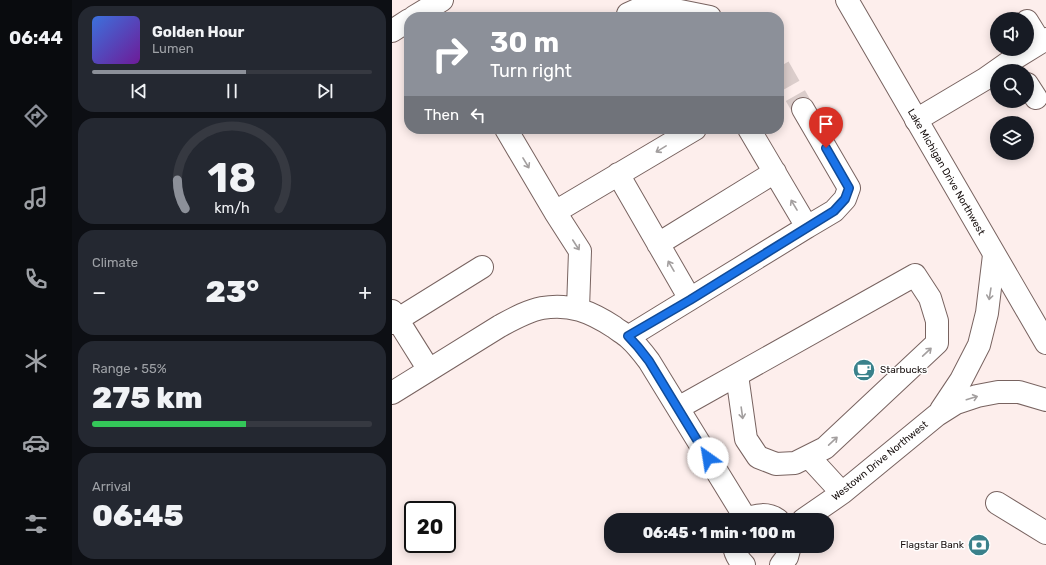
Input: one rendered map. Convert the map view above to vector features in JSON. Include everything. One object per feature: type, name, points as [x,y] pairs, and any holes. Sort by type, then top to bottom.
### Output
[{"type":"main road","points":[[422,12],[442,0]]},
{"type":"main road","name":"Lake Michigan Drive Northwest","points":[[847,0],[1046,343]]},
{"type":"main road","points":[[632,12],[639,9],[655,6],[685,12]]},
{"type":"main road","points":[[392,31],[404,23]]},
{"type":"main road","points":[[1017,64],[1043,40],[1034,30]]},
{"type":"main road","points":[[916,120],[990,77]]},
{"type":"main road","points":[[628,336],[690,300],[834,211],[845,199],[849,188],[803,109]]},
{"type":"main road","points":[[509,134],[580,251],[578,309]]},
{"type":"main road","points":[[555,212],[686,134]]},
{"type":"main road","points":[[752,134],[807,227]]},
{"type":"main road","points":[[658,244],[775,172]]},
{"type":"main road","points":[[618,174],[690,300]]},
{"type":"main road","name":"Westown Drive Northwest","points":[[937,415],[961,380],[979,345],[987,313],[994,255]]},
{"type":"main road","points":[[429,370],[394,318],[482,267]]},
{"type":"main road","points":[[678,408],[915,275],[930,298],[937,321],[937,343],[825,448],[795,463],[776,464],[758,457],[746,440],[737,375]]},
{"type":"main road","points":[[392,393],[500,326],[518,317],[542,308],[558,306],[578,309],[594,315],[628,336],[638,347],[649,361],[742,513]]},
{"type":"main road","name":"Westown Drive Northwest","points":[[813,513],[842,492],[937,415],[963,400],[998,392],[1019,392],[1046,400]]},
{"type":"main road","points":[[809,457],[842,492]]},
{"type":"main road","points":[[996,503],[1046,532]]},
{"type":"main road","points":[[780,565],[787,557],[788,553]]},
{"type":"tunnel","points":[[784,76],[803,109]]},
{"type":"place","name":"Starbucks","points":[[864,370]]},
{"type":"place","name":"Flagstar Bank","points":[[979,545]]},
{"type":"route","points":[[708,458],[649,361],[628,336],[690,300],[834,211],[845,199],[849,188],[826,148]]}]
